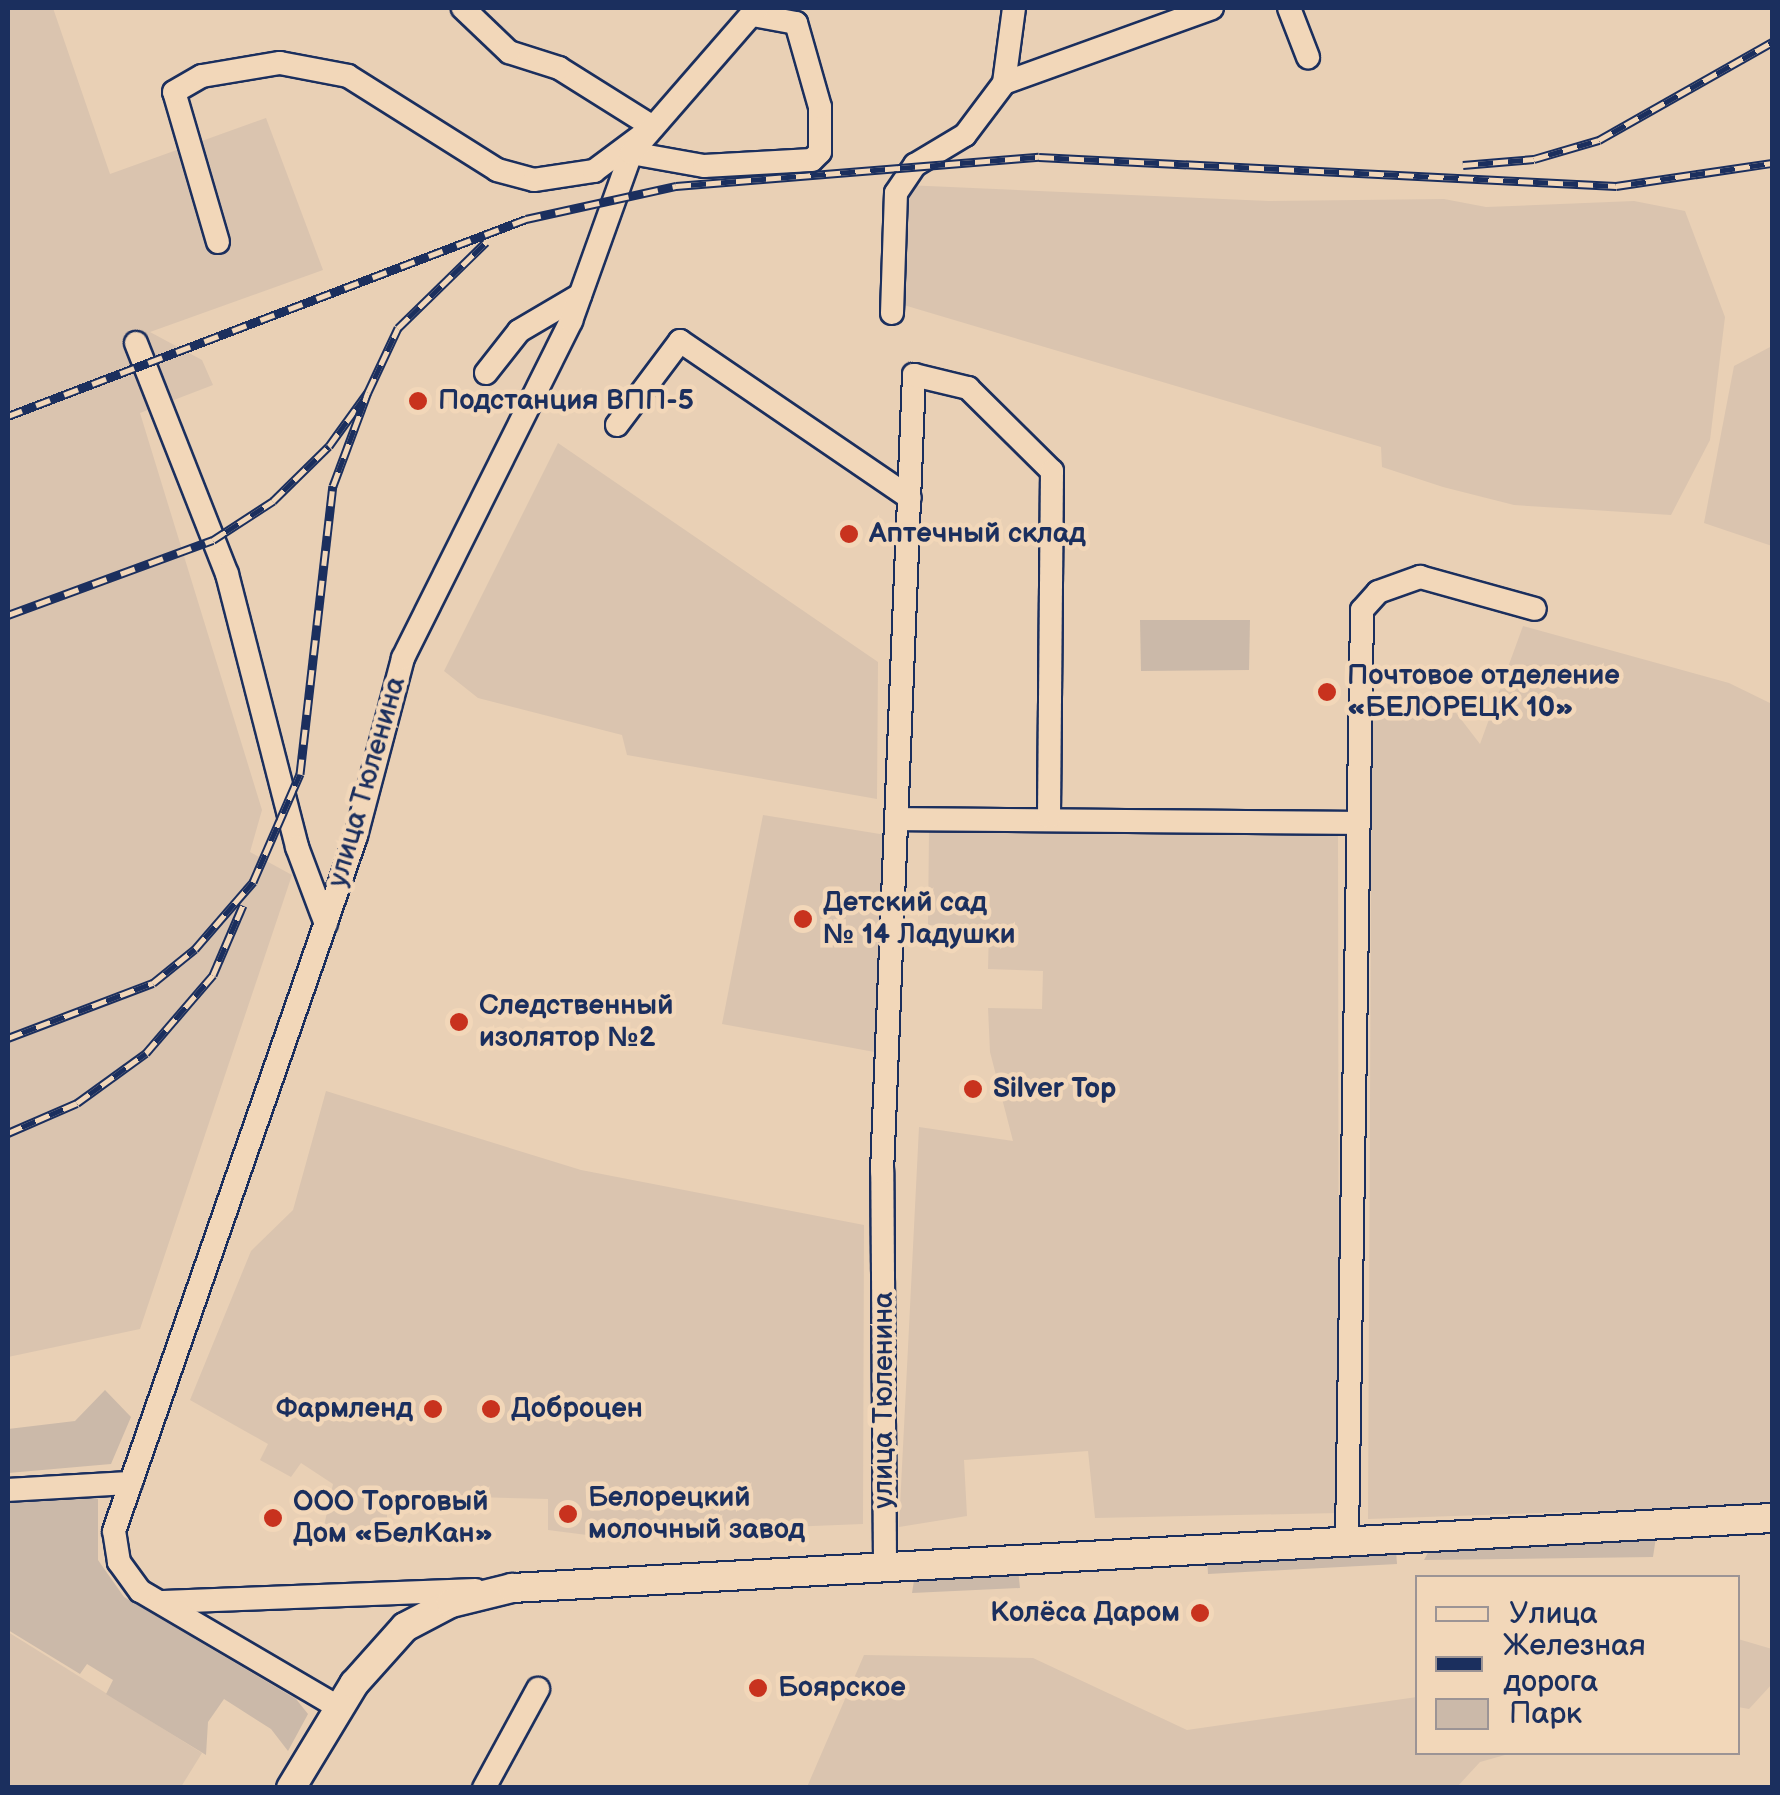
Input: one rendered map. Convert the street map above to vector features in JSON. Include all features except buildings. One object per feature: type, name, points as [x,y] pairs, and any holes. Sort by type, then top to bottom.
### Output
[{"type":"main road","points":[[296,1786],[338,1707],[405,1627],[440,1608],[512,1588],[1347,1536],[1772,1518]]},
{"type":"street","points":[[218,242],[174,92],[202,76],[280,64],[348,76],[496,170],[534,180],[594,171],[653,127],[559,68],[509,52],[463,8]]},
{"type":"street","points":[[892,313],[896,193],[915,165],[965,135],[1004,82],[1014,8]]},
{"type":"street","points":[[1004,82],[1212,8]]},
{"type":"street","points":[[1289,8],[1308,58]]},
{"type":"street","points":[[632,153],[704,166],[812,160],[820,152],[820,107],[796,23],[761,10]]},
{"type":"street","name":"улица Тюленина","points":[[338,1707],[154,1601],[126,1576],[116,1551],[131,1483],[326,924],[402,658],[580,295],[632,153],[761,10]]},
{"type":"street","points":[[486,373],[519,332],[580,295]]},
{"type":"street","points":[[618,425],[680,341],[910,498]]},
{"type":"street","points":[[136,344],[228,574],[296,847],[326,924]]},
{"type":"street","name":"улица Тюленина","points":[[885,1562],[882,1172],[914,375],[968,388],[1052,472],[1049,817]]},
{"type":"street","points":[[1347,1536],[1355,823],[1362,610],[1378,592],[1420,577],[1535,609]]},
{"type":"street","points":[[898,819],[1049,817],[1355,823]]},
{"type":"street","points":[[8,1490],[131,1483]]},
{"type":"street","points":[[154,1601],[512,1588]]},
{"type":"street","points":[[362,1594],[396,1608],[405,1627]]},
{"type":"street","points":[[484,1788],[538,1689]]},
{"type":"shaded area","points":[[8,8],[53,8],[110,174],[266,118],[323,270],[150,332],[202,360],[213,385],[140,413],[262,810],[250,852],[292,875],[140,1329],[8,1357]]},
{"type":"shaded area","points":[[905,185],[1269,201],[1444,199],[1486,207],[1634,201],[1685,211],[1725,317],[1710,440],[1671,515],[1514,505],[1443,487],[1382,467],[1381,447],[897,303]]},
{"type":"shaded area","points":[[1772,346],[1772,546],[1704,523],[1734,366]]},
{"type":"shaded area","points":[[558,443],[878,662],[877,799],[627,755],[622,735],[478,698],[444,671]]},
{"type":"shaded area","points":[[1523,626],[1729,683],[1772,704],[1772,1505],[1368,1519],[1372,692],[1447,701],[1480,744]]},
{"type":"shaded area","points":[[763,815],[886,835],[880,1053],[722,1024]]},
{"type":"shaded area","points":[[929,831],[1338,833],[1339,1513],[1095,1518],[1088,1451],[964,1460],[967,1516],[899,1527],[919,1127],[1013,1141],[990,1052],[988,1008],[1042,1009],[1043,971],[988,969],[989,929],[928,925]]},
{"type":"shaded area","points":[[326,1091],[581,1170],[864,1225],[863,1524],[587,1535],[548,1530],[548,1499],[474,1497],[387,1499],[387,1531],[323,1531],[333,1484],[301,1463],[291,1477],[260,1460],[268,1444],[190,1400],[251,1251],[293,1210]]},
{"type":"shaded area","points":[[8,1632],[202,1753],[181,1787],[8,1787]]},
{"type":"shaded area","points":[[1740,1640],[1772,1649],[1772,1684],[1749,1709],[1740,1707]]},
{"type":"shaded area","points":[[864,1655],[1033,1658],[1187,1730],[1415,1697],[1415,1755],[1505,1755],[1480,1762],[1457,1787],[807,1787]]},
{"type":"green space","points":[[1140,620],[1250,620],[1249,670],[1141,671]]},
{"type":"green space","points":[[105,1390],[131,1417],[111,1464],[8,1473],[8,1429],[75,1421]]},
{"type":"green space","points":[[81,1491],[98,1499],[98,1560],[124,1597],[296,1699],[308,1714],[288,1751],[271,1729],[224,1699],[208,1722],[206,1755],[106,1694],[113,1680],[87,1664],[80,1674],[8,1630],[8,1496]]},
{"type":"green space","points":[[1656,1537],[1653,1557],[1424,1560],[1430,1549]]},
{"type":"green space","points":[[1396,1550],[1397,1564],[1208,1574],[1207,1559]]},
{"type":"green space","points":[[1018,1569],[1020,1588],[912,1593],[915,1574]]},
{"type":"railway","points":[[1463,165],[1534,159],[1599,140],[1772,42]]},
{"type":"railway","points":[[8,416],[526,219],[676,186],[1039,157],[1616,186],[1772,163]]},
{"type":"railway","points":[[8,615],[213,540],[273,501],[329,446],[368,392],[398,328],[486,242]]},
{"type":"railway","points":[[8,1038],[153,983],[195,949],[253,882],[300,774],[333,486],[368,392]]},
{"type":"railway","points":[[8,1133],[77,1103],[146,1053],[213,975],[243,905]]},
{"type":"place","name":"Подстанция ВПП-5","points":[[418,401]]},
{"type":"place","name":"Аптечный склад","points":[[849,534]]},
{"type":"place","name":"Почтовое отделение «БЕЛОРЕЦК 10»","points":[[1327,692]]},
{"type":"place","name":"Детский сад № 14 Ладушки","points":[[803,919]]},
{"type":"place","name":"Следственный изолятор №2","points":[[459,1022]]},
{"type":"place","name":"Silver Top","points":[[973,1089]]},
{"type":"place","name":"Фармленд","points":[[433,1409]]},
{"type":"place","name":"Доброцен","points":[[491,1409]]},
{"type":"place","name":"Белорецкий молочный завод","points":[[568,1514]]},
{"type":"place","name":"ООО Торговый Дом «БелКан»","points":[[273,1518]]},
{"type":"place","name":"Колёса Даром","points":[[1200,1613]]},
{"type":"place","name":"Боярское","points":[[758,1688]]}]
